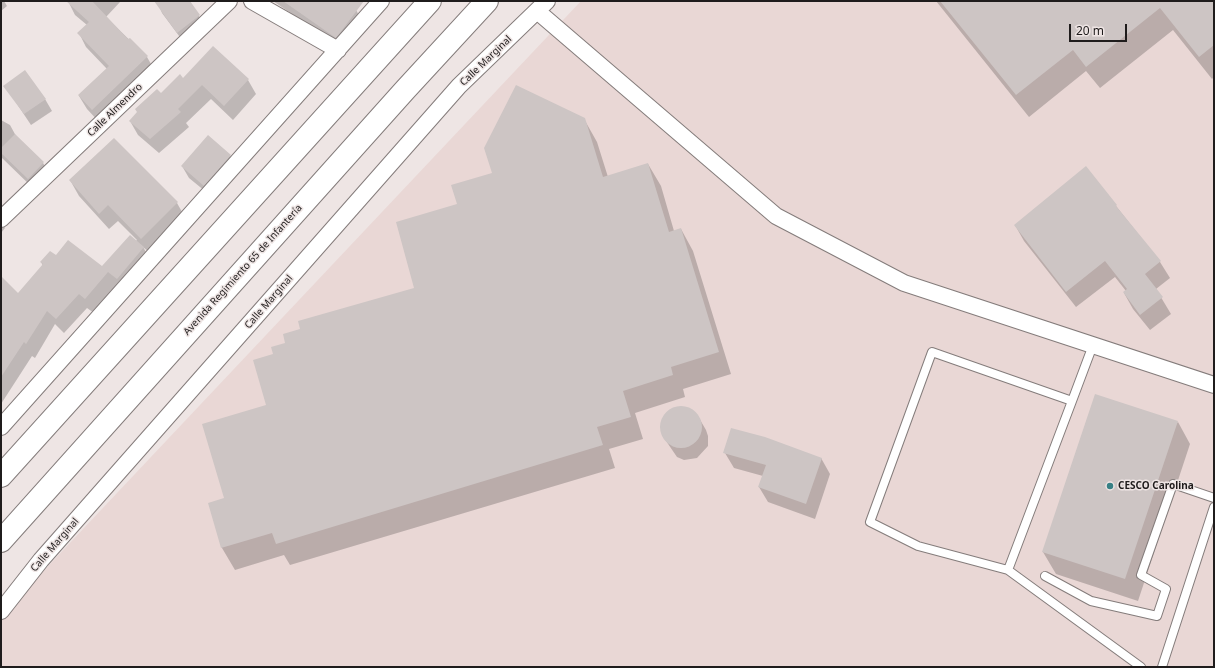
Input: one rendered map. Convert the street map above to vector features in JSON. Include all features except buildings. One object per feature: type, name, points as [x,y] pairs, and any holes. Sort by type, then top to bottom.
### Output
[{"type":"main road","points":[[1,476],[430,1]]},
{"type":"main road","name":"Avenida Regimiento 65 de Infantería","points":[[1,541],[405,90],[487,1]]},
{"type":"street","name":"Calle Almendro","points":[[1,219],[228,1]]},
{"type":"street","points":[[252,1],[338,50]]},
{"type":"street","points":[[1,427],[381,1]]},
{"type":"street","points":[[542,6],[776,216],[904,283],[1214,385]]},
{"type":"street","name":"Calle Marginal","points":[[1,611],[41,560],[459,86],[542,6]]},
{"type":"lane","points":[[1008,570],[1093,345]]},
{"type":"lane","points":[[1072,401],[932,352],[870,522],[918,546],[1008,570],[1141,667]]},
{"type":"lane","points":[[1045,576],[1091,601],[1157,616],[1166,589],[1141,575],[1173,484],[1214,498]]},
{"type":"lane","points":[[1162,667],[1214,507]]},
{"type":"shaded area","points":[[581,1],[1214,1],[1214,667],[1,667],[1,616]]},
{"type":"place","name":"CESCO Carolina","points":[[1110,486]]}]
